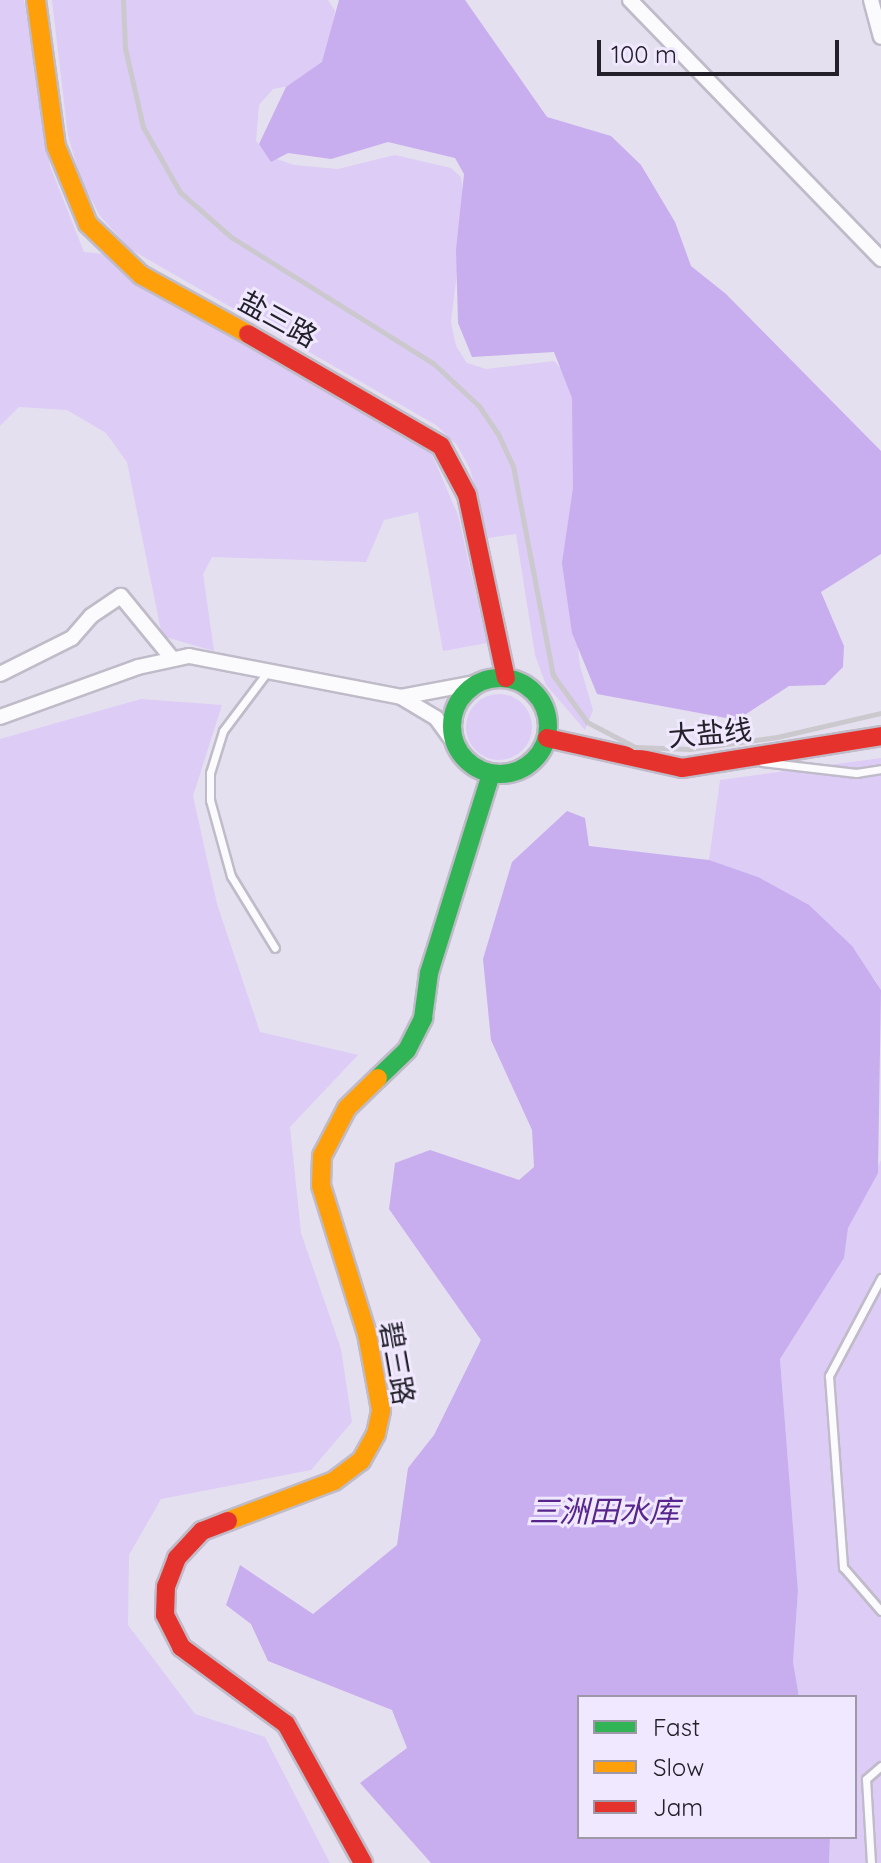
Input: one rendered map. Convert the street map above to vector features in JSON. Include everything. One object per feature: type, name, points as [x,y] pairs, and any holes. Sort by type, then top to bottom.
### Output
[{"type":"main road","name":"盐三路","points":[[36,0],[56,146],[88,224],[141,275],[441,446],[467,495],[506,678]]},
{"type":"main road","points":[[506,678],[527,686],[543,704],[547,738],[526,767],[491,774],[469,764],[455,744],[454,709],[480,682],[506,678]]},
{"type":"main road","name":"大盐线","points":[[547,738],[664,767],[744,760],[881,736]]},
{"type":"main road","name":"碧三路","points":[[363,1863],[286,1724],[181,1647],[165,1615],[166,1586],[177,1558],[202,1531],[334,1481],[361,1461],[376,1434],[381,1410],[367,1334],[321,1185],[322,1156],[347,1108],[407,1050],[423,1018],[429,973],[491,774]]},
{"type":"street","points":[[630,0],[881,259]]},
{"type":"street","points":[[871,0],[881,37]]},
{"type":"street","points":[[0,674],[72,638],[91,616],[121,596],[171,657]]},
{"type":"street","points":[[0,717],[171,657],[212,658],[401,697],[436,718],[455,744]]},
{"type":"street","points":[[401,697],[480,682]]},
{"type":"lane","points":[[270,669],[223,731],[210,773],[210,800],[231,876],[275,948]]},
{"type":"lane","points":[[744,760],[856,773],[881,769]]},
{"type":"lane","points":[[881,1278],[829,1376],[843,1567],[881,1611]]},
{"type":"lane","points":[[871,1863],[866,1779],[881,1766]]},
{"type":"shaded area","points":[[0,0],[24,0],[50,166],[84,252],[104,254],[408,432],[430,450],[458,515],[487,643],[443,651],[418,512],[384,520],[366,562],[212,557],[203,574],[214,651],[162,636],[127,462],[106,433],[67,410],[19,407],[0,426]]},
{"type":"shaded area","points":[[52,0],[328,0],[335,11],[326,65],[294,85],[273,89],[259,105],[256,141],[271,157],[294,165],[338,169],[395,155],[451,168],[461,177],[465,207],[451,322],[456,346],[467,363],[486,369],[554,361],[573,383],[577,421],[570,579],[580,666],[593,710],[585,730],[546,685],[535,655],[516,534],[488,538],[470,469],[457,445],[436,425],[130,249],[100,216],[81,180],[68,136]]},
{"type":"shaded area","points":[[492,694],[506,694],[518,699],[527,708],[532,727],[530,740],[523,751],[506,760],[492,760],[480,755],[471,746],[466,734],[466,720],[471,708],[480,699]]},
{"type":"shaded area","points":[[141,699],[222,705],[193,796],[217,904],[260,1032],[358,1055],[290,1127],[301,1233],[341,1349],[352,1422],[311,1470],[161,1499],[129,1555],[128,1625],[195,1714],[265,1737],[330,1863],[0,1863],[0,739]]},
{"type":"shaded area","points":[[881,758],[881,990],[874,978],[758,877],[709,860],[720,780]]},
{"type":"shaded area","points":[[881,1160],[881,1863],[829,1863],[830,1839],[857,1839],[857,1695],[799,1695],[793,1662],[798,1591],[780,1359],[844,1258],[848,1228]]},
{"type":"water","points":[[339,0],[465,0],[547,117],[611,136],[641,165],[675,222],[691,266],[726,294],[881,451],[881,554],[821,592],[844,646],[843,667],[825,685],[789,686],[737,720],[597,694],[572,633],[562,563],[573,488],[572,398],[554,352],[472,357],[458,323],[456,250],[464,174],[455,158],[388,142],[331,159],[288,153],[271,162],[259,144],[286,87],[322,62]]},
{"type":"water","name":"三洲田水库","points":[[567,811],[585,818],[589,846],[709,860],[758,877],[809,905],[852,946],[881,990],[878,1173],[848,1228],[844,1258],[780,1359],[798,1591],[793,1662],[799,1695],[577,1695],[577,1839],[830,1839],[829,1863],[431,1863],[360,1783],[407,1748],[392,1710],[268,1661],[251,1624],[226,1605],[240,1565],[313,1614],[397,1545],[408,1468],[434,1435],[481,1340],[389,1209],[395,1163],[430,1150],[519,1180],[534,1167],[532,1130],[491,1040],[483,959],[512,862]]},
{"type":"railway","points":[[123,0],[125,48],[143,127],[180,192],[231,237],[433,363],[479,406],[498,434],[513,466],[553,675],[587,722],[635,747],[690,749],[777,737],[881,713]]},
{"type":"traffic: fast","points":[[500,678],[518,681],[534,692],[545,708],[548,726],[545,744],[534,760],[518,771],[500,774],[482,771],[466,760],[455,744],[452,726],[455,708],[466,692],[482,681],[500,678]]},
{"type":"traffic: fast","points":[[378,1078],[407,1050],[423,1018],[429,973],[491,774]]},
{"type":"traffic: slow","points":[[36,0],[56,146],[88,224],[141,275],[248,334]]},
{"type":"traffic: slow","points":[[228,1521],[334,1481],[361,1461],[376,1434],[381,1410],[367,1334],[321,1185],[322,1156],[347,1108],[378,1078]]},
{"type":"traffic: jam","points":[[248,334],[441,446],[467,495],[506,678]]},
{"type":"traffic: jam","points":[[547,738],[682,768],[881,736]]},
{"type":"traffic: jam","points":[[228,1521],[202,1531],[177,1558],[166,1586],[165,1615],[181,1647],[286,1724],[363,1863]]}]
